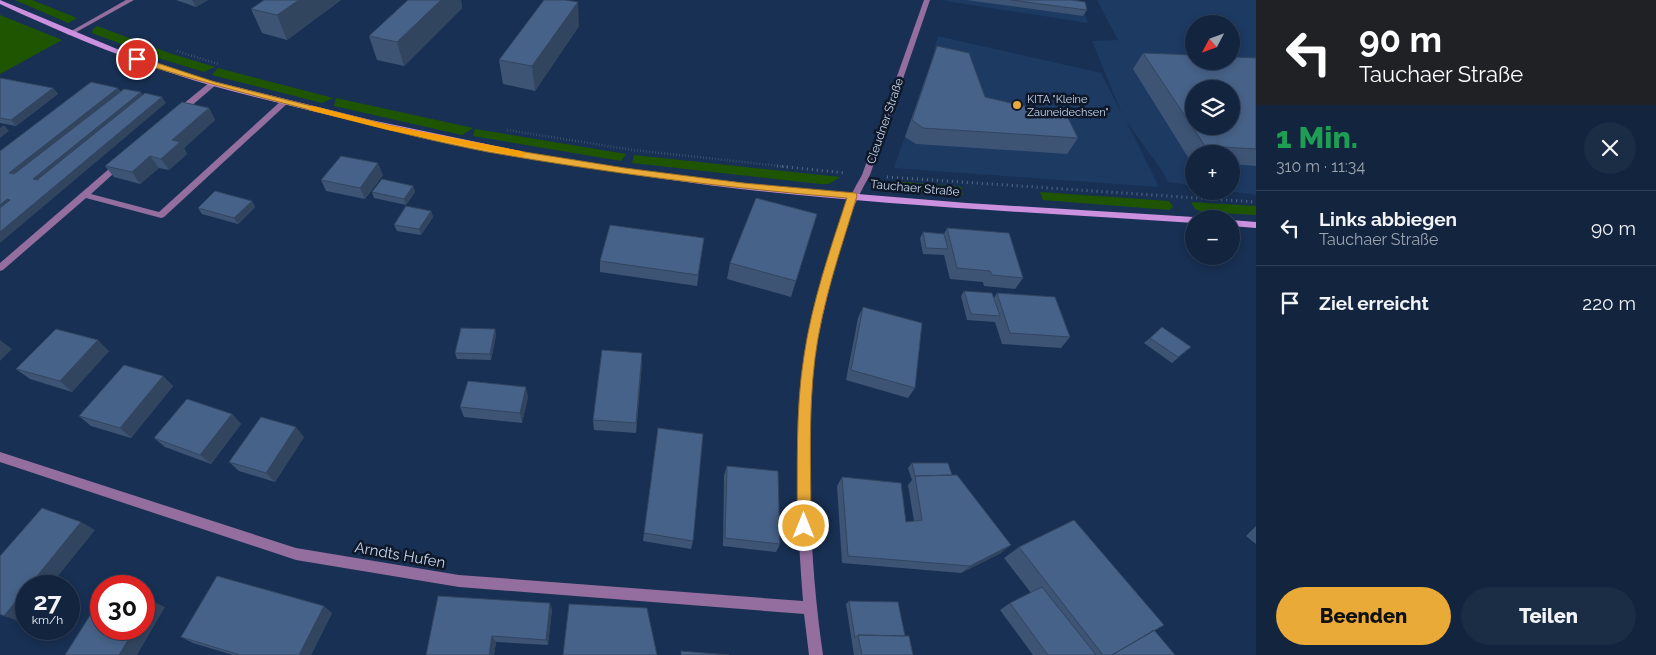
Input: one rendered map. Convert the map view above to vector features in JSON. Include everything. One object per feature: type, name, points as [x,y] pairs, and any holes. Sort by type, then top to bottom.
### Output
[{"type":"main road","name":"Tauchaer Straße","points":[[0,2],[69,34],[153,66],[212,84],[487,149],[625,171],[733,185],[853,196],[1185,219]]},
{"type":"main road","points":[[1240,224],[1256,225]]},
{"type":"street","points":[[69,34],[131,0]]},
{"type":"street","name":"Cleudner Straße","points":[[816,655],[809,608],[804,526],[806,390],[816,321],[836,245],[853,196],[866,175],[927,0]]},
{"type":"street","points":[[176,115],[212,84]]},
{"type":"street","points":[[84,195],[161,215],[285,102]]},
{"type":"street","points":[[0,268],[126,158]]},
{"type":"street","name":"Arndts Hufen","points":[[0,457],[296,554],[459,581],[809,608]]},
{"type":"path","points":[[172,50],[220,64]]},
{"type":"path","points":[[504,129],[642,151],[746,164],[866,175],[1256,202]]},
{"type":"shaded area","points":[[1079,0],[1088,23],[946,1]]},
{"type":"shaded area","name":"KITA \"Kleine Zauneidechsen\"","points":[[1097,0],[1256,0],[1256,195],[1240,193],[1240,145],[1185,145],[1185,185],[1168,182],[1163,172],[1126,121],[1159,187],[894,168],[931,62],[938,36],[1101,73],[1122,114],[1092,41],[1118,40]]},
{"type":"green space","points":[[15,0],[32,0],[77,18],[68,23]]},
{"type":"green space","points":[[0,15],[62,40],[0,74]]},
{"type":"green space","points":[[97,26],[169,53],[215,67],[204,72],[158,58],[92,33],[93,29]]},
{"type":"green space","points":[[218,68],[333,98],[322,103],[212,75]]},
{"type":"green space","points":[[336,98],[473,128],[462,135],[334,106]]},
{"type":"green space","points":[[475,129],[626,154],[621,161],[473,136]]},
{"type":"green space","points":[[634,155],[840,177],[829,184],[820,184],[632,163]]},
{"type":"green space","points":[[894,181],[961,187],[963,195],[901,191],[895,188]]},
{"type":"green space","points":[[1040,192],[1169,201],[1173,207],[1169,210],[1043,200]]},
{"type":"green space","points":[[1191,202],[1256,206],[1256,215],[1240,214],[1240,210],[1195,209]]},
{"type":"building","points":[[264,0],[299,0],[277,15],[251,9]]},
{"type":"building","points":[[408,0],[441,0],[397,42],[369,36]]},
{"type":"building","points":[[544,0],[578,2],[532,66],[499,60]]},
{"type":"building","points":[[1011,0],[1072,0],[1085,2],[1087,10]]},
{"type":"building","points":[[937,46],[969,53],[985,97],[1067,116],[1078,138],[923,128],[912,120]]},
{"type":"building","points":[[1143,53],[1185,55],[1185,70],[1240,70],[1240,57],[1256,58],[1256,149],[1240,148],[1240,145],[1204,145],[1198,135],[1240,135],[1240,80],[1185,80],[1185,116]]},
{"type":"building","points":[[0,78],[53,88],[11,120],[0,118]]},
{"type":"building","points":[[91,82],[118,88],[9,173],[14,174],[124,89],[141,92],[33,179],[37,180],[145,93],[162,97],[0,232],[0,208],[10,200],[7,199],[0,205],[0,151]]},
{"type":"building","points":[[182,102],[209,108],[172,140],[180,142],[161,159],[150,156],[132,172],[105,166]]},
{"type":"building","points":[[341,156],[378,163],[360,188],[321,180]]},
{"type":"building","points":[[382,179],[413,186],[404,199],[372,192]]},
{"type":"building","points":[[215,191],[252,201],[234,218],[198,208]]},
{"type":"building","points":[[756,198],[817,214],[796,281],[730,263]]},
{"type":"building","points":[[406,206],[431,211],[419,229],[394,225]]},
{"type":"building","points":[[610,225],[704,238],[698,275],[600,261]]},
{"type":"building","points":[[947,228],[1009,233],[1023,278],[992,275],[990,271],[957,268]]},
{"type":"building","points":[[923,232],[944,234],[948,249],[926,248]]},
{"type":"building","points":[[964,291],[992,293],[1000,316],[971,314]]},
{"type":"building","points":[[997,293],[1055,297],[1070,337],[1010,333]]},
{"type":"building","points":[[863,307],[922,323],[915,388],[851,370]]},
{"type":"building","points":[[1162,327],[1191,347],[1178,357],[1150,338]]},
{"type":"building","points":[[461,328],[495,329],[490,354],[455,353]]},
{"type":"building","points":[[56,329],[98,340],[60,381],[16,369]]},
{"type":"building","points":[[602,350],[642,353],[636,423],[593,420]]},
{"type":"building","points":[[124,365],[163,376],[120,428],[79,416]]},
{"type":"building","points":[[468,381],[526,387],[520,413],[460,407]]},
{"type":"building","points":[[187,399],[232,414],[200,455],[154,438]]},
{"type":"building","points":[[261,417],[296,427],[266,473],[229,462]]},
{"type":"building","points":[[658,428],[703,434],[693,541],[644,533]]},
{"type":"building","points":[[912,463],[948,463],[952,475],[915,476]]},
{"type":"building","points":[[727,466],[778,471],[780,544],[725,538]]},
{"type":"building","points":[[957,475],[1011,545],[970,566],[848,556],[842,477],[901,483],[906,522],[922,520],[915,476]]},
{"type":"building","points":[[42,508],[81,522],[38,575],[15,575],[15,602],[4,616],[0,614],[0,556]]},
{"type":"building","points":[[1074,520],[1164,625],[1112,655],[1103,655],[1019,547]]},
{"type":"building","points":[[217,576],[324,606],[299,655],[240,655],[181,637]]},
{"type":"building","points":[[1042,587],[1096,655],[1048,655],[1010,603]]},
{"type":"building","points":[[438,596],[550,603],[546,640],[492,636],[489,655],[426,655]]},
{"type":"building","points":[[849,601],[898,602],[905,636],[858,635],[855,638]]},
{"type":"building","points":[[569,604],[647,608],[657,655],[563,655]]},
{"type":"building","points":[[90,615],[90,640],[128,640],[119,655],[65,655],[74,640],[80,640],[80,631]]},
{"type":"building","points":[[1154,630],[1175,655],[1112,655]]},
{"type":"building","points":[[858,635],[909,636],[913,655],[862,655]]},
{"type":"building","points":[[681,651],[729,655],[681,655]]},
{"type":"slow traffic","points":[[313,109],[487,149],[521,154]]},
{"type":"place","name":"KITA \"Kleine Zauneidechsen\"","points":[[1017,105]]},
{"type":"route","points":[[137,59],[153,66],[212,84],[487,149],[625,171],[743,186],[853,196],[836,245],[816,321],[810,356],[805,399],[804,526]]}]
